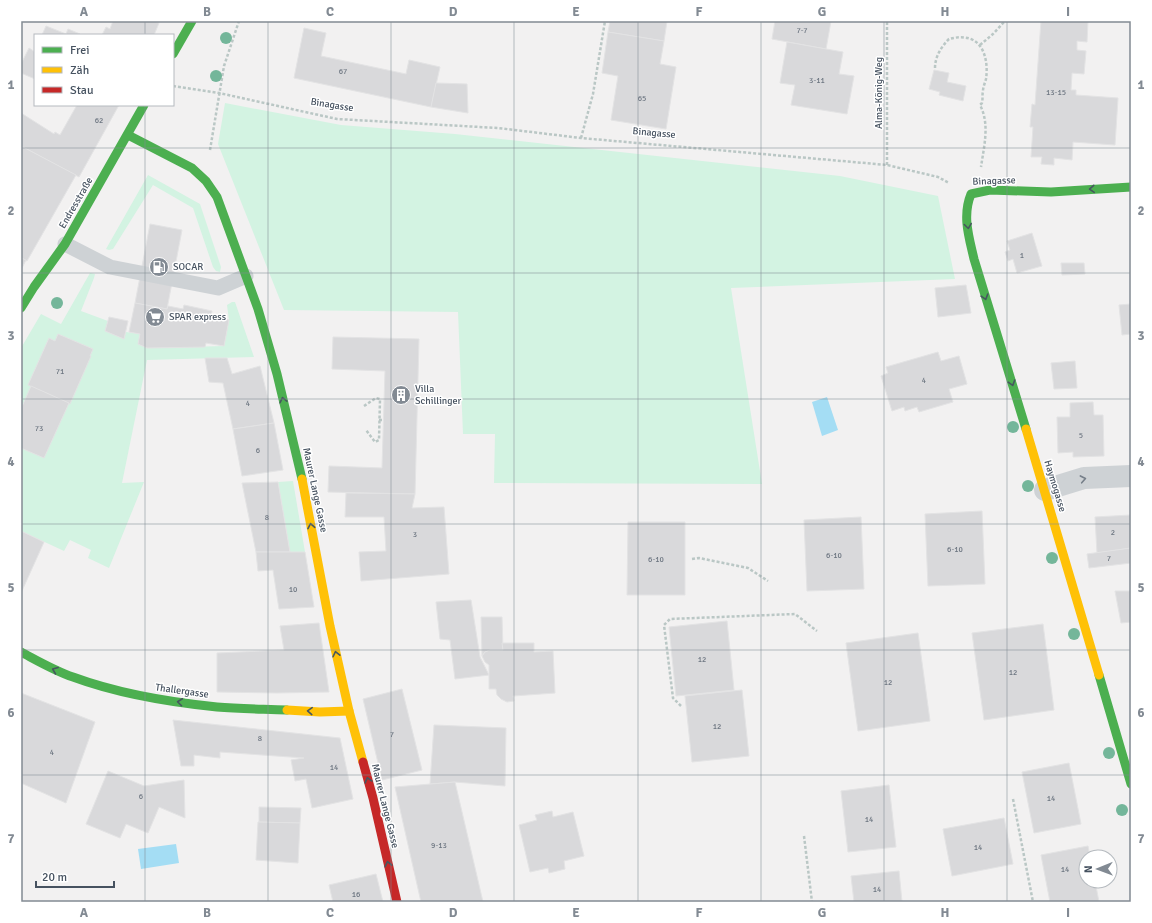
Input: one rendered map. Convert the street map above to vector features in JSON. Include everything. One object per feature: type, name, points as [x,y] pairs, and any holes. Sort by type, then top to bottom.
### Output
[{"type":"street","points":[[174,52],[192,21]]},
{"type":"street","name":"Endresstraße","points":[[21,308],[65,244],[143,106]]},
{"type":"street","name":"Maurer Lange Gasse","points":[[128,135],[192,168],[206,181],[217,197],[258,309],[277,374],[303,482],[330,626],[349,711],[373,798],[397,902]]},
{"type":"street","name":"Binagasse","points":[[975,193],[990,190],[1050,192],[1131,187]]},
{"type":"street","name":"Haymogasse","points":[[975,193],[967,201],[966,212],[974,259],[1045,490],[1131,784]]},
{"type":"street","points":[[1045,490],[1084,478],[1131,476]]},
{"type":"street","name":"Thallergasse","points":[[21,652],[48,668],[73,678],[118,691],[163,700],[217,707],[320,712],[349,711]]},
{"type":"lane","points":[[65,244],[110,267],[218,288],[246,276]]},
{"type":"path","points":[[206,181],[224,66],[238,21]]},
{"type":"path","points":[[581,138],[593,94],[605,21]]},
{"type":"path","name":"Alma-König-Weg","points":[[887,21],[887,165]]},
{"type":"path","points":[[980,45],[1005,21]]},
{"type":"path","points":[[935,68],[940,51],[949,39],[961,37],[968,38],[980,45],[984,56],[986,70],[982,103],[980,105],[986,120],[986,131],[975,193]]},
{"type":"path","name":"Binagasse","points":[[174,86],[219,93],[337,119],[498,128],[581,138],[887,165],[938,178],[975,193]]},
{"type":"path","points":[[364,406],[376,398],[380,398],[379,438],[377,442],[375,442],[366,430]]},
{"type":"path","points":[[379,420],[384,420]]},
{"type":"path","points":[[692,559],[699,558],[748,568],[768,582]]},
{"type":"path","points":[[682,706],[673,698],[664,625],[670,620],[795,614],[817,631]]},
{"type":"path","points":[[1013,799],[1033,902]]},
{"type":"path","points":[[804,836],[812,902]]},
{"type":"green space","points":[[225,103],[341,125],[455,134],[840,176],[938,196],[955,279],[731,288],[762,484],[494,483],[495,434],[463,434],[458,312],[284,310],[218,144]]},
{"type":"green space","points":[[148,175],[200,204],[221,267],[220,272],[216,271],[213,267],[193,208],[153,185],[113,249],[106,249]]},
{"type":"green space","points":[[90,273],[95,274],[81,311],[108,321],[105,331],[124,339],[126,332],[140,334],[138,344],[147,348],[224,346],[229,320],[227,305],[235,302],[254,357],[147,360],[122,483],[144,482],[109,568],[88,558],[91,550],[70,540],[64,551],[21,531],[21,348],[41,314],[61,324]]},
{"type":"green space","points":[[293,481],[305,552],[290,552],[278,482]]},
{"type":"water","points":[[827,397],[838,430],[822,436],[812,402]]},
{"type":"water","points":[[176,844],[179,863],[141,869],[138,849]]},
{"type":"building","points":[[113,21],[154,21],[159,23],[154,34],[102,34],[106,27],[110,29]]},
{"type":"building","points":[[610,21],[667,21],[664,41],[608,32]]},
{"type":"building","points":[[775,21],[831,21],[826,49],[772,39]]},
{"type":"building","points":[[1041,21],[1088,21],[1087,42],[1077,41],[1077,50],[1086,51],[1084,74],[1072,73],[1071,90],[1076,90],[1076,95],[1118,98],[1115,145],[1073,142],[1072,160],[1054,158],[1054,165],[1041,164],[1042,157],[1031,157],[1033,127],[1030,127],[1032,104],[1035,105]]},
{"type":"building","points":[[46,26],[66,34],[42,34]]},
{"type":"building","points":[[304,28],[326,33],[321,56],[406,74],[409,60],[440,67],[431,107],[294,78]]},
{"type":"building","points":[[68,29],[80,34],[66,34]]},
{"type":"building","points":[[608,32],[664,41],[660,64],[676,67],[666,129],[611,120],[618,76],[602,73]]},
{"type":"building","points":[[787,42],[843,52],[839,74],[854,76],[847,114],[791,105],[795,85],[780,83]]},
{"type":"building","points":[[29,48],[34,51],[34,79],[21,73],[21,64]]},
{"type":"building","points":[[934,70],[949,73],[947,82],[966,86],[963,101],[939,95],[940,92],[929,89]]},
{"type":"building","points":[[436,83],[467,84],[468,113],[431,107]]},
{"type":"building","points":[[76,106],[118,106],[79,177],[21,146],[21,113],[54,134],[55,132],[60,135]]},
{"type":"building","points":[[21,146],[76,175],[27,261],[21,258]]},
{"type":"building","points":[[150,224],[182,230],[167,309],[135,303]]},
{"type":"building","points":[[1032,233],[1042,266],[1017,273],[1013,259],[1008,261],[1005,252],[1010,250],[1007,241]]},
{"type":"building","points":[[21,258],[26,260],[21,270]]},
{"type":"building","points":[[1061,263],[1084,263],[1085,274],[1062,275]]},
{"type":"building","points":[[966,285],[971,313],[938,317],[935,288]]},
{"type":"building","points":[[135,303],[167,309],[168,306],[183,309],[184,305],[212,311],[211,317],[229,320],[224,346],[206,343],[205,347],[147,348],[138,344],[140,334],[129,332]]},
{"type":"building","points":[[1131,304],[1131,334],[1122,335],[1119,305]]},
{"type":"building","points":[[109,317],[128,321],[124,339],[105,331]]},
{"type":"building","points":[[58,334],[93,349],[70,404],[28,385],[49,338],[55,341]]},
{"type":"building","name":"Villa Schillinger","points":[[333,337],[419,339],[415,494],[328,492],[329,466],[382,468],[385,371],[332,369]]},
{"type":"building","points":[[938,352],[941,361],[959,356],[967,384],[949,389],[953,402],[919,412],[917,407],[905,411],[904,407],[892,411],[881,376],[888,373],[886,367]]},
{"type":"building","points":[[205,358],[227,358],[232,374],[260,366],[274,423],[233,429],[223,383],[209,382]]},
{"type":"building","points":[[1075,361],[1077,388],[1054,389],[1051,363]]},
{"type":"building","points":[[31,386],[69,403],[44,458],[21,448],[21,409]]},
{"type":"building","points":[[1093,402],[1094,415],[1103,415],[1104,456],[1073,457],[1073,452],[1058,453],[1057,417],[1070,417],[1070,403]]},
{"type":"building","points":[[274,423],[283,470],[242,476],[233,429]]},
{"type":"building","points":[[278,482],[290,552],[256,552],[242,483]]},
{"type":"building","points":[[346,493],[415,494],[412,508],[444,507],[449,574],[361,581],[359,552],[386,551],[384,517],[345,517]]},
{"type":"building","points":[[982,511],[985,584],[928,586],[925,514]]},
{"type":"building","points":[[1131,515],[1131,548],[1097,553],[1095,517]]},
{"type":"building","points":[[861,517],[864,589],[807,591],[804,520]]},
{"type":"building","points":[[628,522],[685,522],[685,595],[627,595]]},
{"type":"building","points":[[21,531],[44,542],[21,593]]},
{"type":"building","points":[[1131,548],[1131,563],[1089,568],[1087,554]]},
{"type":"building","points":[[256,552],[305,552],[314,607],[279,609],[273,570],[258,571]]},
{"type":"building","points":[[1115,591],[1131,591],[1131,622],[1121,623]]},
{"type":"building","points":[[471,600],[480,657],[489,675],[455,679],[450,640],[440,639],[436,602]]},
{"type":"building","points":[[481,617],[502,617],[503,650],[490,650],[485,652],[482,656]]},
{"type":"building","points":[[727,621],[734,690],[676,696],[669,627]]},
{"type":"building","points":[[319,623],[329,692],[217,692],[217,653],[284,650],[280,626]]},
{"type":"building","points":[[1043,624],[1054,710],[984,720],[972,633]]},
{"type":"building","points":[[918,633],[930,721],[858,731],[846,643]]},
{"type":"building","points":[[502,643],[534,643],[534,652],[553,651],[555,693],[513,696],[514,701],[507,702],[497,695],[496,689],[489,689],[489,665],[485,662],[482,656],[485,652],[490,650],[503,650]]},
{"type":"building","points":[[402,689],[422,770],[382,780],[363,699]]},
{"type":"building","points":[[742,690],[749,756],[692,762],[685,696]]},
{"type":"building","points":[[21,693],[95,722],[66,803],[21,783]]},
{"type":"building","points":[[173,720],[340,738],[353,799],[312,808],[306,779],[295,781],[291,760],[304,758],[220,752],[220,758],[194,755],[194,766],[181,766]]},
{"type":"building","points":[[434,725],[506,728],[505,786],[455,782],[430,784]]},
{"type":"building","points":[[1069,763],[1081,824],[1034,833],[1022,772]]},
{"type":"building","points":[[108,771],[144,786],[184,780],[185,818],[159,807],[148,833],[126,824],[120,838],[86,824]]},
{"type":"building","points":[[455,782],[483,902],[421,902],[395,787]]},
{"type":"building","points":[[889,785],[896,847],[848,852],[841,791]]},
{"type":"building","points":[[259,807],[301,808],[300,823],[259,822]]},
{"type":"building","points":[[552,811],[553,817],[573,812],[584,856],[564,861],[565,869],[549,873],[548,868],[530,872],[519,825],[537,820],[535,815]]},
{"type":"building","points":[[1004,818],[1013,864],[952,876],[943,829]]},
{"type":"building","points":[[258,822],[300,823],[298,863],[256,860]]},
{"type":"building","points":[[1088,846],[1089,849],[1078,849],[1078,889],[1097,889],[1099,902],[1050,902],[1041,855]]},
{"type":"building","points":[[899,871],[902,902],[854,902],[851,876]]},
{"type":"building","points":[[376,874],[383,902],[333,902],[329,885]]},
{"type":"traffic: fast","points":[[174,52],[192,21]]},
{"type":"traffic: fast","points":[[21,308],[65,244],[143,106]]},
{"type":"traffic: fast","points":[[128,135],[192,168],[206,181],[217,197],[258,309],[277,374],[302,479]]},
{"type":"traffic: fast","points":[[1026,429],[970,243],[967,226],[967,210],[971,194],[990,190],[1051,192],[1131,187]]},
{"type":"traffic: fast","points":[[21,652],[66,675],[126,693],[180,703],[217,707],[287,710]]},
{"type":"traffic: fast","points":[[1099,675],[1131,784]]},
{"type":"traffic: slow","points":[[1026,429],[1099,675]]},
{"type":"traffic: slow","points":[[302,479],[330,626],[349,711],[363,762]]},
{"type":"traffic: slow","points":[[287,710],[320,712],[349,711]]},
{"type":"traffic: jam","points":[[363,762],[373,798],[397,902]]},
{"type":"place","name":"SOCAR","points":[[159,267]]},
{"type":"place","name":"SPAR express","points":[[155,317]]},
{"type":"place","name":"Villa Schillinger","points":[[401,395]]}]
